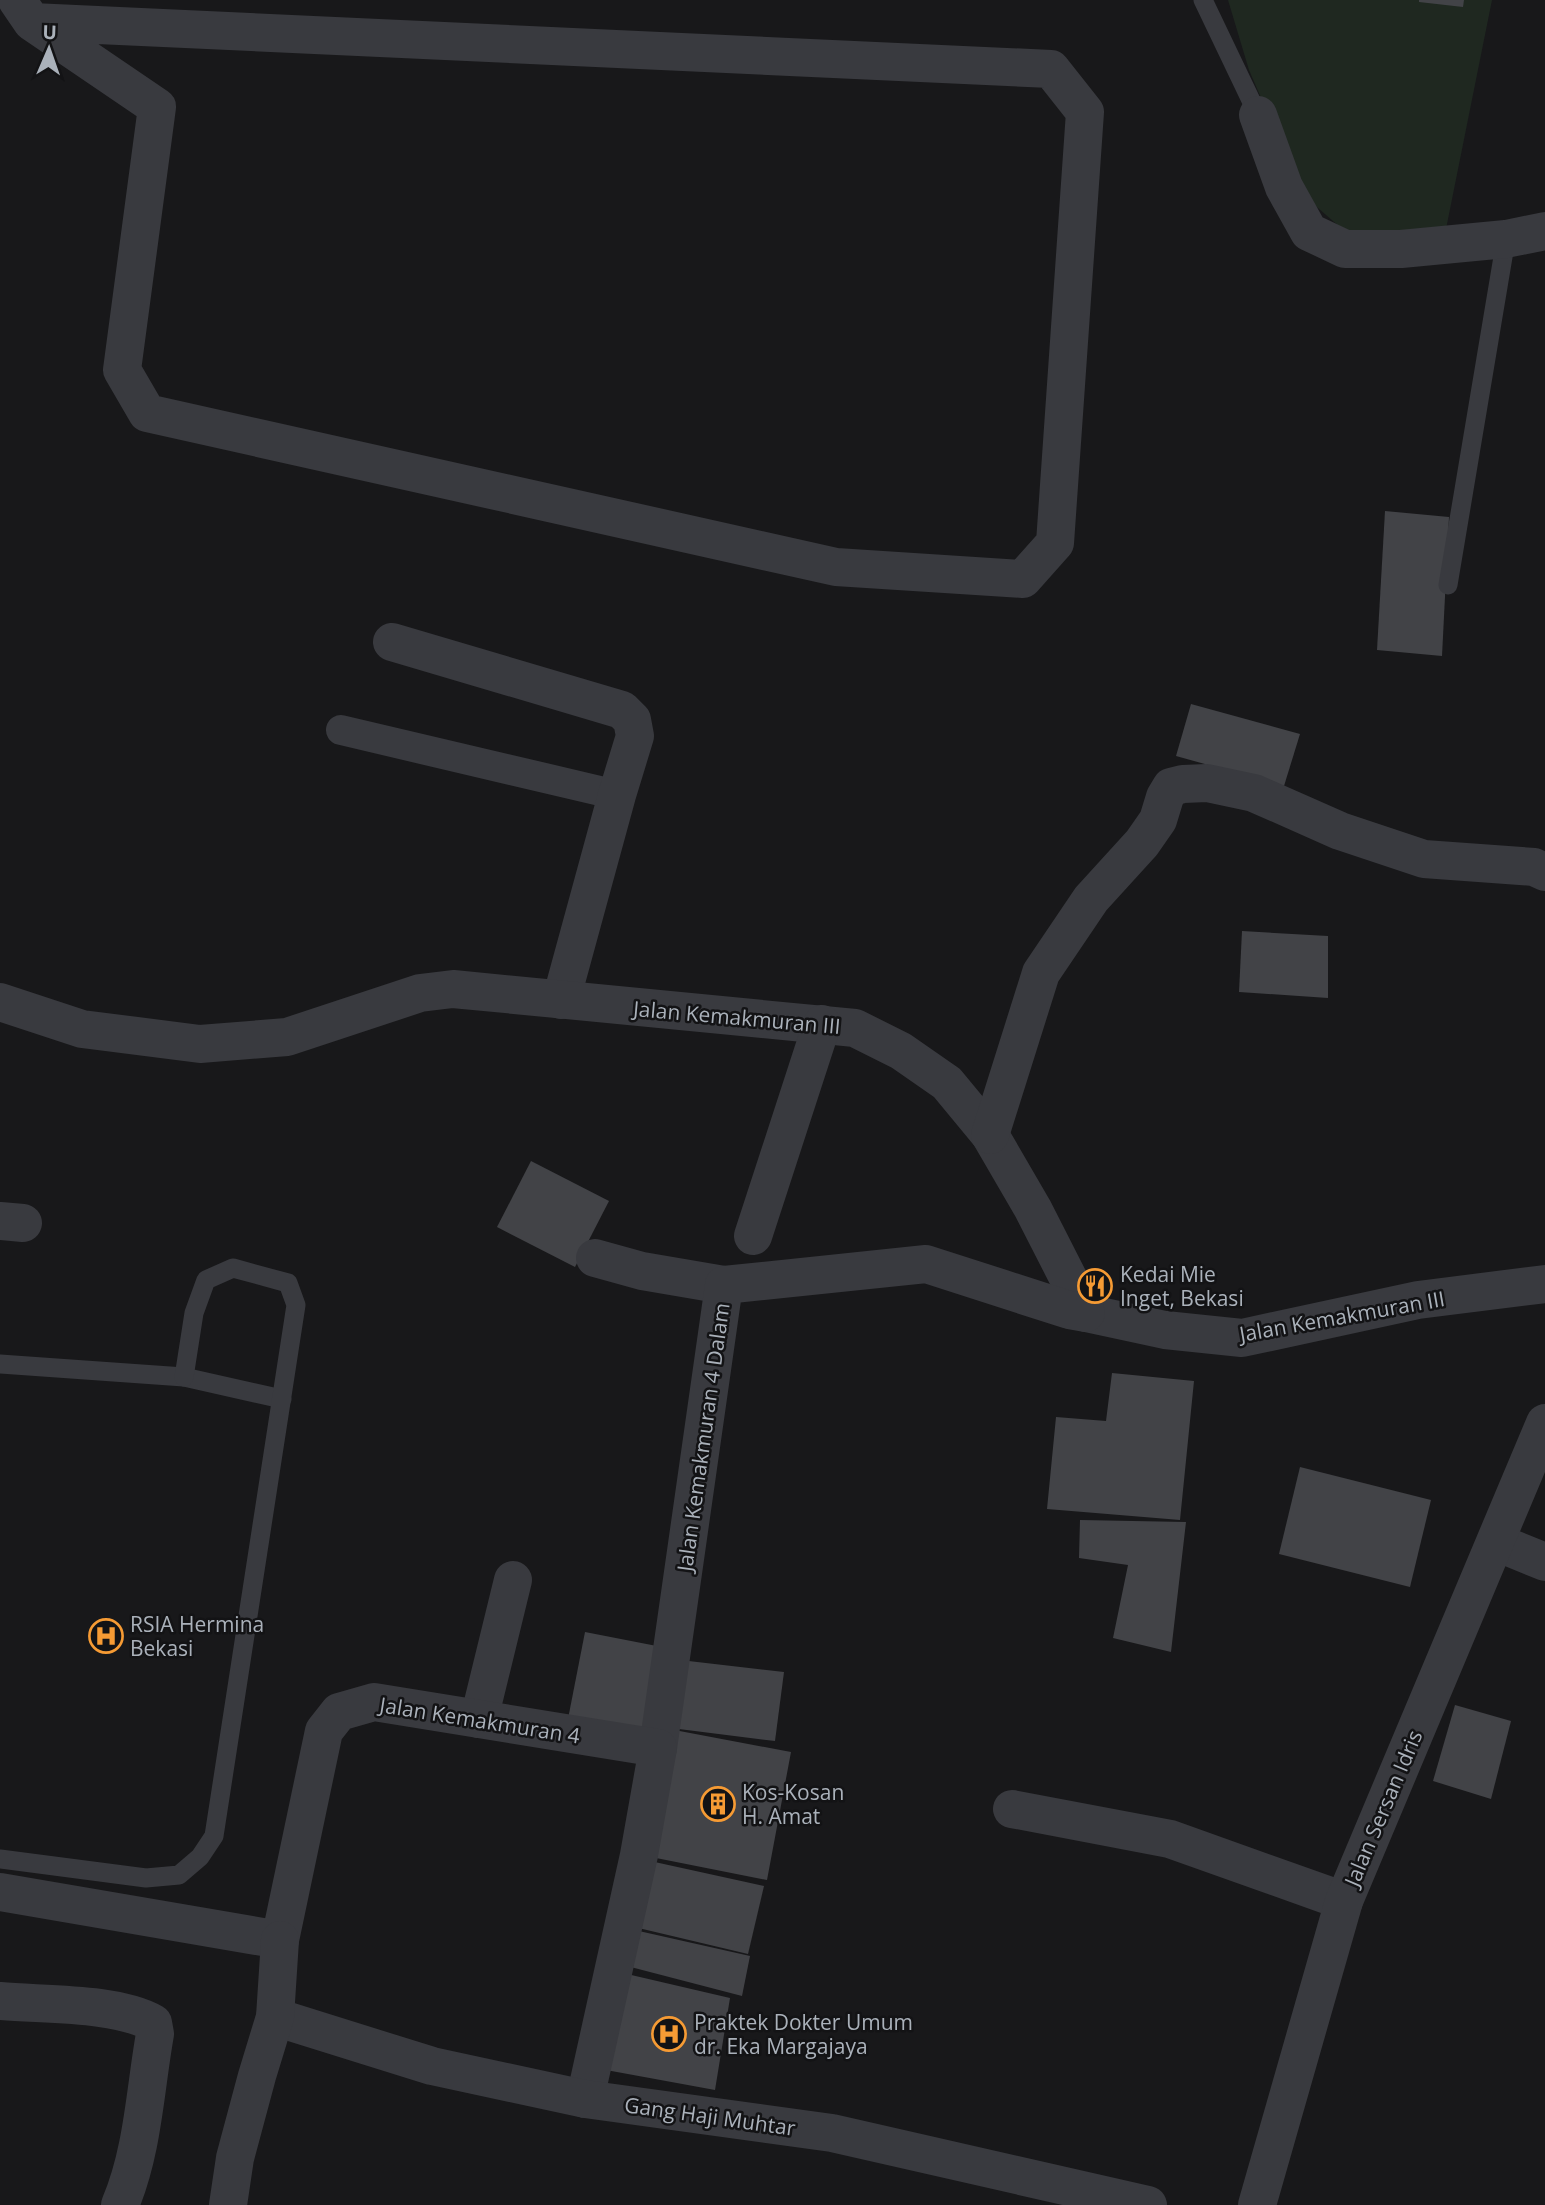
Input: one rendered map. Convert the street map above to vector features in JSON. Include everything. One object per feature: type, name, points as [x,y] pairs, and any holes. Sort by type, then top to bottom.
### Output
[{"type":"street","points":[[25,11],[1051,69],[1085,112],[1055,543],[1023,579],[836,567],[147,413],[122,370],[157,107],[25,11]]},
{"type":"street","points":[[1258,115],[1284,187],[1309,232],[1345,249],[1401,249],[1506,239],[1545,231]]},
{"type":"street","points":[[392,642],[622,710],[632,720],[635,736],[561,1000]]},
{"type":"street","points":[[341,730],[617,795]]},
{"type":"street","points":[[990,1135],[1041,973],[1091,899],[1142,843],[1158,820],[1171,787],[1207,783],[1254,793],[1340,831],[1424,859],[1534,867],[1545,872]]},
{"type":"street","name":"Jalan Kemakmuran III","points":[[0,1002],[82,1030],[200,1044],[287,1037],[420,993],[453,989],[855,1028],[901,1051],[947,1083],[990,1135],[1033,1209],[1086,1313],[1165,1329],[1242,1338],[1418,1300],[1545,1283]]},
{"type":"street","points":[[753,1236],[822,1024]]},
{"type":"street","points":[[595,1258],[642,1271],[724,1285]]},
{"type":"street","name":"Jalan Kemakmuran 4 Dalam","points":[[658,1748],[724,1285],[926,1264],[1069,1310],[1086,1313]]},
{"type":"street","name":"Jalan Sersan Idris","points":[[1257,2205],[1344,1901],[1545,1423]]},
{"type":"street","points":[[1496,1542],[1545,1562]]},
{"type":"street","points":[[479,1719],[513,1580]]},
{"type":"street","name":"Jalan Kemakmuran 4","points":[[228,2205],[235,2158],[275,2017],[280,1940],[324,1731],[339,1712],[374,1702],[658,1748]]},
{"type":"street","points":[[585,2099],[639,1855],[658,1748]]},
{"type":"street","points":[[1012,1809],[1170,1839],[1344,1901]]},
{"type":"street","points":[[0,1892],[280,1940]]},
{"type":"street","points":[[0,2001],[106,2009],[144,2018],[153,2023],[155,2034],[141,2130],[129,2184],[120,2205]]},
{"type":"street","name":"Gang Haji Muhtar","points":[[275,2017],[432,2066],[585,2099],[832,2133],[1148,2205]]},
{"type":"lane","points":[[1203,0],[1258,115]]},
{"type":"lane","points":[[1448,584],[1506,239]]},
{"type":"lane","points":[[0,1859],[146,1878],[178,1875],[200,1857],[214,1836],[296,1305],[288,1283],[233,1268],[206,1280],[194,1313],[184,1377]]},
{"type":"lane","points":[[0,1364],[184,1377],[282,1399]]},
{"type":"shaded area","points":[[1228,0],[1492,0],[1445,234],[1356,241],[1303,195],[1249,70]]},
{"type":"building","points":[[1419,0],[1464,0],[1463,7]]},
{"type":"building","points":[[1385,511],[1449,517],[1442,656],[1377,650]]},
{"type":"building","points":[[1191,704],[1300,734],[1284,786],[1176,756]]},
{"type":"building","points":[[1242,931],[1328,936],[1328,998],[1239,992]]},
{"type":"building","points":[[531,1161],[609,1201],[575,1267],[497,1227]]},
{"type":"building","points":[[1112,1373],[1194,1381],[1180,1520],[1047,1509],[1056,1417],[1106,1421]]},
{"type":"building","points":[[1300,1467],[1431,1500],[1410,1587],[1279,1554]]},
{"type":"building","points":[[1080,1520],[1186,1522],[1171,1652],[1113,1638],[1128,1565],[1079,1558]]},
{"type":"building","points":[[585,1632],[667,1648],[648,1740],[567,1724]]},
{"type":"building","points":[[680,1660],[784,1672],[775,1741],[671,1728]]},
{"type":"building","points":[[1455,1705],[1511,1721],[1491,1799],[1433,1781]]},
{"type":"building","name":"Kos-Kosan H. Amat","points":[[669,1729],[791,1752],[767,1880],[646,1856]]},
{"type":"building","points":[[641,1859],[764,1886],[748,1954],[630,1926]]},
{"type":"building","points":[[630,1929],[750,1956],[742,1996],[623,1965]]},
{"type":"building","name":"Praktek Dokter Umum dr. Eka Margajaya","points":[[627,1974],[730,1998],[715,2090],[606,2070]]},
{"type":"place","name":"Kedai Mie Inget, Bekasi","points":[[1095,1286]]},
{"type":"place","name":"RSIA Hermina Bekasi","points":[[106,1636]]},
{"type":"place","name":"Kos-Kosan H. Amat","points":[[718,1804]]},
{"type":"place","name":"Praktek Dokter Umum dr. Eka Margajaya","points":[[669,2034]]}]
